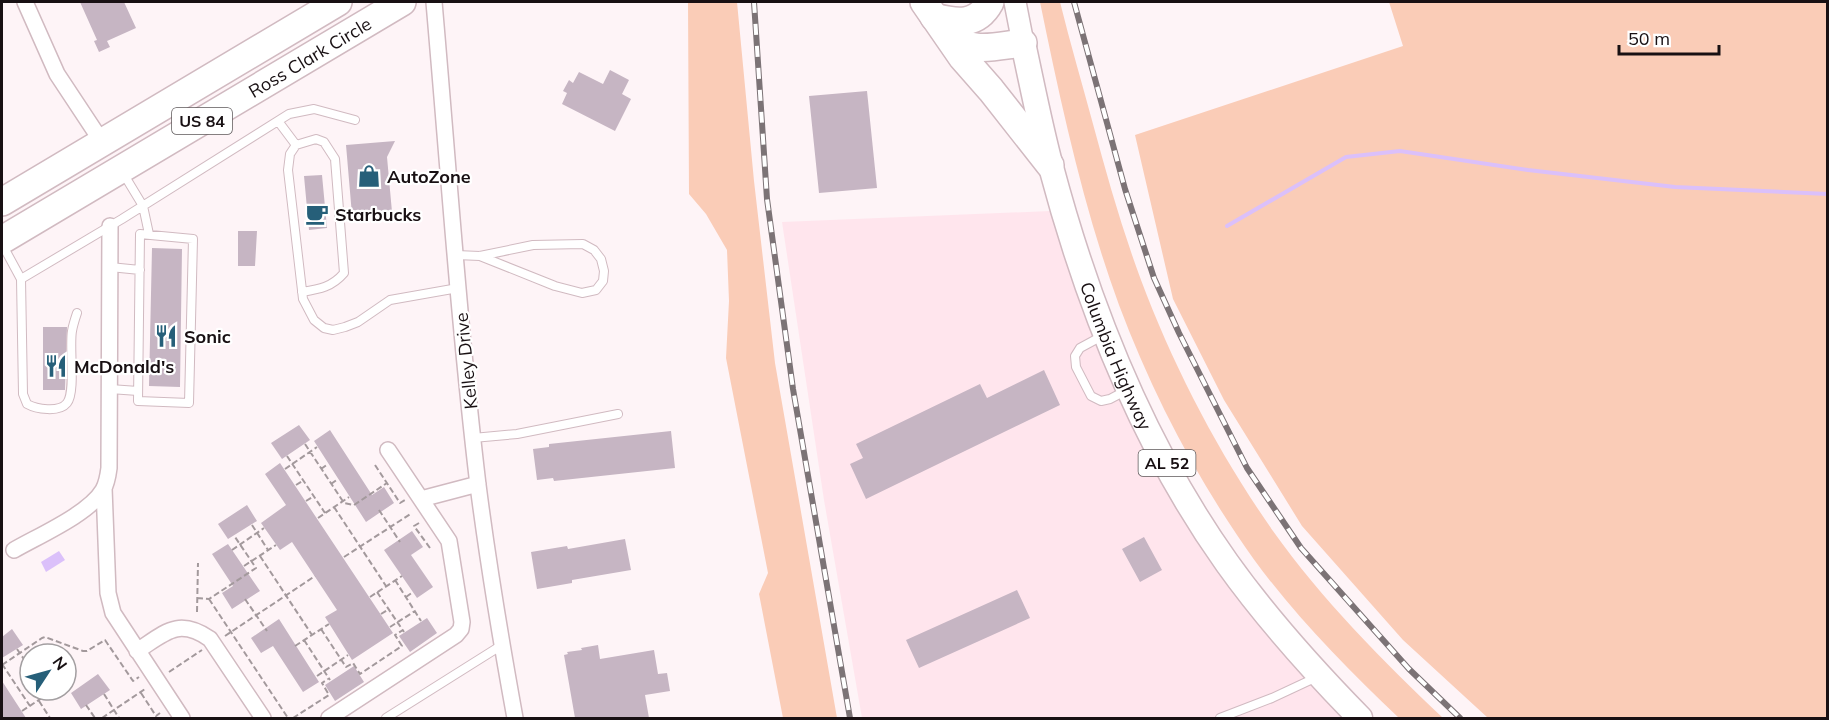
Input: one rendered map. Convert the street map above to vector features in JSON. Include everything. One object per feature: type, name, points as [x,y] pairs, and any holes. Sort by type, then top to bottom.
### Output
[{"type":"highway","name":"Ross Clark Circle","points":[[2,202],[338,2]]},
{"type":"highway","name":"Ross Clark Circle","points":[[2,241],[402,2]]},
{"type":"highway","points":[[935,17],[956,22],[967,21],[979,15],[990,2]]},
{"type":"highway","points":[[935,17],[957,43],[968,47],[1023,43]]},
{"type":"highway","points":[[935,17],[962,57],[1050,165]]},
{"type":"highway","points":[[102,142],[120,169]]},
{"type":"main road","name":"Columbia Highway","points":[[1015,2],[1050,165],[1082,275],[1129,389],[1181,490],[1206,532],[1253,598],[1319,676],[1360,718]]},
{"type":"street","points":[[25,2],[57,74],[102,142]]},
{"type":"street","name":"Kelley Drive","points":[[434,2],[478,484],[515,718]]},
{"type":"street","points":[[110,226],[109,468],[104,488],[108,593],[112,612],[182,718]]},
{"type":"street","points":[[329,718],[456,635],[460,629],[462,615],[449,541],[421,504],[388,450]]},
{"type":"street","points":[[421,504],[478,484]]},
{"type":"street","points":[[14,550],[90,505],[104,488]]},
{"type":"street","points":[[137,651],[177,627],[200,632],[210,639],[263,718]]},
{"type":"lane","points":[[21,279],[289,114],[314,110],[355,120]]},
{"type":"lane","points":[[278,121],[296,146]]},
{"type":"lane","points":[[302,292],[324,288],[336,282],[344,273],[335,159],[324,142],[316,139],[296,146],[290,154],[288,170],[302,292],[307,309],[314,320],[324,328],[333,330],[358,321],[390,300],[459,288]]},
{"type":"lane","points":[[120,169],[143,206],[149,234]]},
{"type":"lane","points":[[140,234],[149,234],[193,239],[189,403],[138,401],[140,234]]},
{"type":"lane","points":[[2,241],[21,279],[23,394],[27,404],[35,409],[59,408],[68,403],[71,393],[72,333],[77,313]]},
{"type":"lane","points":[[456,255],[480,256],[533,245],[583,243],[594,250],[601,259],[604,271],[603,281],[596,290],[582,293],[555,286],[480,256]]},
{"type":"lane","points":[[110,267],[140,270]]},
{"type":"lane","points":[[1105,334],[1080,348],[1075,356],[1076,367],[1091,396],[1101,402],[1129,389]]},
{"type":"lane","points":[[110,389],[138,391]]},
{"type":"lane","points":[[473,438],[517,434],[618,414]]},
{"type":"lane","points":[[386,718],[502,645]]},
{"type":"lane","points":[[1220,718],[1272,698],[1319,676]]},
{"type":"path","points":[[305,444],[343,501],[354,505],[387,483]]},
{"type":"path","points":[[285,469],[317,447]]},
{"type":"path","points":[[287,456],[325,513]]},
{"type":"path","points":[[321,469],[328,464]]},
{"type":"path","points":[[375,465],[400,503],[409,497],[421,504],[424,519],[414,526],[430,548]]},
{"type":"path","points":[[331,484],[339,479]]},
{"type":"path","points":[[296,485],[304,480]]},
{"type":"path","points":[[306,501],[314,496]]},
{"type":"path","points":[[318,518],[349,497]]},
{"type":"path","points":[[344,557],[421,504]]},
{"type":"path","points":[[334,507],[386,586]]},
{"type":"path","points":[[379,510],[400,542]]},
{"type":"path","points":[[252,525],[268,550]]},
{"type":"path","points":[[232,550],[264,528]]},
{"type":"path","points":[[197,598],[209,599],[256,568],[235,537]]},
{"type":"path","points":[[244,566],[276,545]]},
{"type":"path","points":[[260,556],[312,635]]},
{"type":"path","points":[[197,612],[198,563]]},
{"type":"path","points":[[370,597],[402,576]]},
{"type":"path","points":[[394,580],[422,621]]},
{"type":"path","points":[[321,629],[346,667],[353,663],[360,674],[402,646],[395,635],[403,631],[377,592]]},
{"type":"path","points":[[406,597],[413,592]]},
{"type":"path","points":[[209,599],[288,718]]},
{"type":"path","points":[[245,599],[267,631]]},
{"type":"path","points":[[381,614],[389,609]]},
{"type":"path","points":[[390,627],[415,611]]},
{"type":"path","points":[[295,646],[329,624]]},
{"type":"path","points":[[37,642],[45,637],[59,642]]},
{"type":"path","points":[[78,649],[87,651],[105,640],[134,681],[143,675]]},
{"type":"path","points":[[293,718],[329,695],[322,683],[329,680],[304,640]]},
{"type":"path","points":[[18,653],[2,664],[30,706]]},
{"type":"path","points":[[317,676],[348,655]]},
{"type":"path","points":[[140,692],[156,716],[173,704]]},
{"type":"path","points":[[104,694],[119,718]]},
{"type":"path","points":[[22,711],[36,702]]},
{"type":"path","points":[[40,702],[50,718]]},
{"type":"path","points":[[86,705],[95,718]]},
{"type":"shaded area","points":[[688,2],[737,2],[754,181],[775,363],[837,718],[783,718],[759,594],[768,573],[726,358],[729,301],[727,250],[706,214],[689,194]]},
{"type":"shaded area","points":[[1040,2],[1060,2],[1109,183],[1134,261],[1168,346],[1216,441],[1253,502],[1292,557],[1376,652],[1443,718],[1399,718],[1355,675],[1292,608],[1254,560],[1219,508],[1186,452],[1143,365],[1106,268],[1074,155]]},
{"type":"shaded area","points":[[1389,2],[1827,2],[1827,718],[1488,718],[1403,640],[1302,526],[1224,400],[1173,299],[1135,135],[1403,46]]},
{"type":"shaded area","points":[[1050,211],[1082,310],[1110,376],[1350,718],[862,718],[824,500],[782,222]]},
{"type":"shaded area","points":[[59,551],[65,560],[46,572],[41,562]]},
{"type":"building","points":[[80,2],[124,2],[136,28],[107,41],[110,47],[99,52],[94,41],[97,40]]},
{"type":"building","points":[[610,70],[629,80],[622,94],[631,99],[615,131],[562,104],[567,93],[563,91],[569,80],[573,83],[579,72],[603,84]]},
{"type":"building","points":[[867,91],[877,188],[819,193],[809,96]]},
{"type":"building","points":[[395,141],[387,157],[392,212],[352,215],[346,145]]},
{"type":"building","name":"Starbucks","points":[[322,175],[327,228],[309,230],[304,176]]},
{"type":"building","points":[[238,231],[257,231],[255,266],[238,266]]},
{"type":"building","points":[[152,248],[182,249],[180,387],[149,386]]},
{"type":"building","name":"McDonald's","points":[[43,327],[67,327],[65,390],[43,390]]},
{"type":"building","points":[[1044,370],[1060,405],[866,499],[850,464],[863,458],[856,444],[980,384],[987,398]]},
{"type":"building","points":[[299,425],[310,440],[282,459],[271,443]]},
{"type":"building","points":[[330,430],[372,495],[384,487],[394,503],[366,522],[314,441]]},
{"type":"building","points":[[671,431],[675,468],[554,481],[553,478],[537,480],[533,449],[549,447],[549,444]]},
{"type":"building","points":[[280,463],[393,633],[352,660],[325,617],[337,610],[292,542],[280,550],[261,523],[286,505],[265,474]]},
{"type":"building","points":[[247,505],[257,521],[228,539],[218,524]]},
{"type":"building","points":[[412,531],[423,547],[411,555],[433,587],[417,598],[384,550]]},
{"type":"building","points":[[1144,537],[1162,570],[1140,582],[1122,549]]},
{"type":"building","points":[[625,539],[631,570],[572,580],[572,583],[537,589],[531,552],[567,546],[568,549]]},
{"type":"building","points":[[228,544],[260,591],[232,609],[222,593],[233,586],[212,554]]},
{"type":"building","points":[[1017,590],[1030,618],[919,668],[906,640]]},
{"type":"building","points":[[427,618],[437,633],[410,652],[399,636]]},
{"type":"building","points":[[279,619],[319,682],[303,692],[273,646],[261,653],[251,638]]},
{"type":"building","points":[[12,629],[21,642],[18,642],[18,648],[2,658],[2,637]]},
{"type":"building","points":[[598,645],[600,659],[654,650],[658,674],[667,673],[670,691],[645,695],[649,718],[575,718],[564,655],[568,654],[567,652]]},
{"type":"building","points":[[354,666],[364,682],[335,701],[325,685]]},
{"type":"building","points":[[98,674],[110,690],[81,709],[77,702],[78,688]]},
{"type":"building","points":[[2,681],[26,718],[2,718]]},
{"type":"waterway","points":[[1227,226],[1346,157],[1400,151],[1528,170],[1675,187],[1828,194]]},
{"type":"railway","points":[[754,2],[767,199],[793,389],[850,718]]},
{"type":"railway","points":[[1074,2],[1125,189],[1154,278],[1247,468],[1301,548],[1409,669],[1460,718]]},
{"type":"place","name":"AutoZone","points":[[369,176]]},
{"type":"place","name":"Starbucks","points":[[317,214]]},
{"type":"place","name":"Sonic","points":[[166,336]]},
{"type":"place","name":"McDonald's","points":[[56,366]]}]
